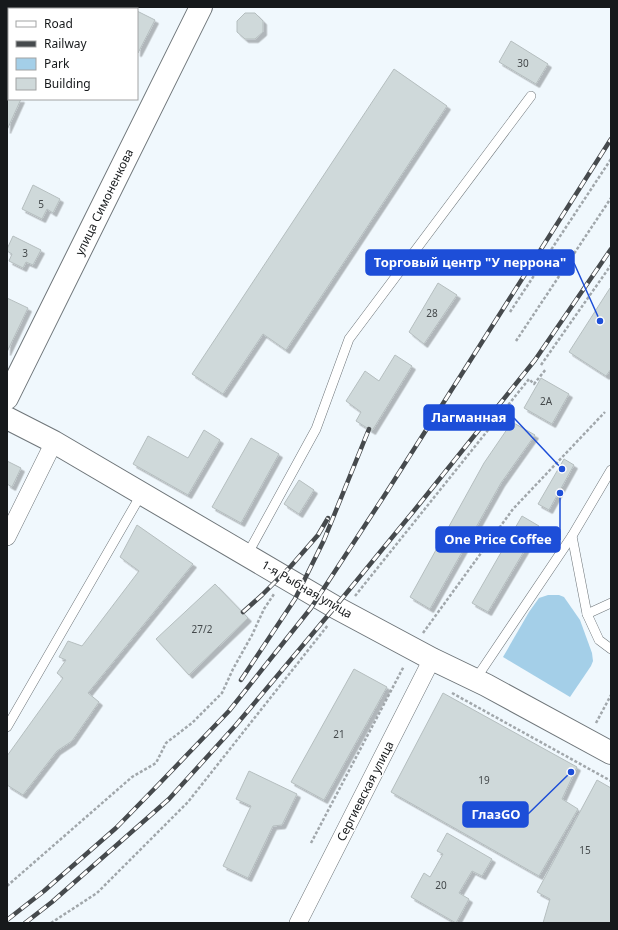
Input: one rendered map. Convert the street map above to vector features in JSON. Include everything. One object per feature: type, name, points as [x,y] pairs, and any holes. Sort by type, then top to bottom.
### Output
[{"type":"street","name":"улица Симоненкова","points":[[7,398],[201,7]]},
{"type":"street","name":"1-я Рыбная улица","points":[[7,418],[54,442],[247,555],[337,616],[476,680],[611,753]]},
{"type":"street","points":[[7,537],[54,442]]},
{"type":"street","name":"Сергиевская улица","points":[[298,923],[432,659]]},
{"type":"lane","points":[[247,555],[316,429],[349,338],[531,96]]},
{"type":"lane","points":[[476,680],[572,536],[611,470]]},
{"type":"lane","points":[[7,727],[142,493]]},
{"type":"lane","points":[[572,536],[587,614],[599,640],[611,650]]},
{"type":"lane","points":[[587,614],[611,603]]},
{"type":"path","points":[[510,312],[611,159]]},
{"type":"path","points":[[516,342],[611,198]]},
{"type":"path","points":[[541,365],[611,267]]},
{"type":"path","points":[[52,923],[98,893],[188,802],[289,674],[529,379],[534,384],[546,369]]},
{"type":"path","points":[[422,633],[513,509],[605,412]]},
{"type":"path","points":[[7,886],[132,777],[156,763],[166,743],[192,723],[222,692],[264,609],[277,590]]},
{"type":"path","points":[[311,843],[405,665]]},
{"type":"path","points":[[449,690],[611,781]]},
{"type":"path","points":[[596,723],[611,695]]},
{"type":"green space","points":[[548,595],[559,595],[564,597],[580,620],[592,653],[593,661],[591,666],[570,697],[503,657],[529,612],[539,598]]},
{"type":"building","points":[[42,7],[62,7],[62,8]]},
{"type":"building","points":[[129,7],[131,8],[110,8]]},
{"type":"building","points":[[138,12],[155,20],[138,53]]},
{"type":"building","points":[[245,13],[255,13],[263,21],[263,32],[255,39],[245,39],[237,32],[237,21]]},
{"type":"building","points":[[511,41],[548,64],[536,84],[499,62]]},
{"type":"building","points":[[394,69],[447,106],[286,350],[263,334],[223,394],[192,374]]},
{"type":"building","points":[[7,90],[8,100],[21,100],[7,130]]},
{"type":"building","points":[[33,185],[60,199],[53,213],[47,209],[42,219],[22,209]]},
{"type":"building","points":[[13,236],[41,250],[33,265],[26,262],[23,268],[9,261],[12,254],[7,251],[7,249]]},
{"type":"building","points":[[438,283],[457,295],[424,344],[409,332]]},
{"type":"building","points":[[610,288],[611,369],[606,376],[569,352]]},
{"type":"building","points":[[7,298],[28,308],[7,352]]},
{"type":"building","points":[[395,355],[412,366],[372,431],[356,421],[361,412],[346,401],[365,371],[379,381]]},
{"type":"building","points":[[541,378],[569,394],[552,424],[524,408]]},
{"type":"building","points":[[512,422],[535,435],[501,483],[430,609],[410,597],[484,463]]},
{"type":"building","points":[[204,430],[220,440],[188,495],[133,464],[148,436],[188,458]]},
{"type":"building","points":[[251,438],[279,454],[241,523],[212,507]]},
{"type":"building","points":[[564,459],[574,465],[549,510],[538,504]]},
{"type":"building","points":[[7,461],[21,468],[12,487],[7,484]]},
{"type":"building","points":[[299,480],[314,490],[299,514],[284,504]]},
{"type":"building","points":[[522,516],[539,526],[488,612],[472,603]]},
{"type":"building","points":[[137,525],[193,564],[88,693],[99,702],[72,741],[57,751],[23,795],[7,785],[7,756],[63,678],[57,673],[66,660],[59,657],[68,641],[82,646],[139,571],[120,557]]},
{"type":"building","points":[[215,584],[248,618],[189,675],[156,639]]},
{"type":"building","points":[[354,669],[387,687],[324,800],[291,782]]},
{"type":"building","points":[[443,693],[577,767],[562,799],[578,809],[539,876],[391,792]]},
{"type":"building","points":[[249,771],[297,794],[282,825],[273,826],[248,878],[223,866],[251,806],[236,799]]},
{"type":"building","points":[[597,780],[611,788],[611,923],[543,923],[550,899],[537,892]]},
{"type":"building","points":[[447,833],[492,859],[482,876],[472,871],[459,893],[469,899],[456,923],[411,897],[424,873],[430,877],[443,854],[437,851]]},
{"type":"railway","points":[[7,920],[44,891],[116,828],[159,784],[229,711],[311,608],[388,490],[611,139]]},
{"type":"railway","points":[[25,923],[52,902],[169,799],[236,725],[417,507],[535,360],[611,249]]},
{"type":"railway","points":[[241,680],[295,599],[324,540],[369,429]]},
{"type":"railway","points":[[243,612],[291,566],[318,535],[328,518]]},
{"type":"place","name":"Торговый центр \"У перрона\"","points":[[600,321]]},
{"type":"place","name":"Лагманная","points":[[562,469]]},
{"type":"place","name":"One Price Coffee","points":[[560,493]]},
{"type":"place","name":"ГлазGO","points":[[571,772]]}]
